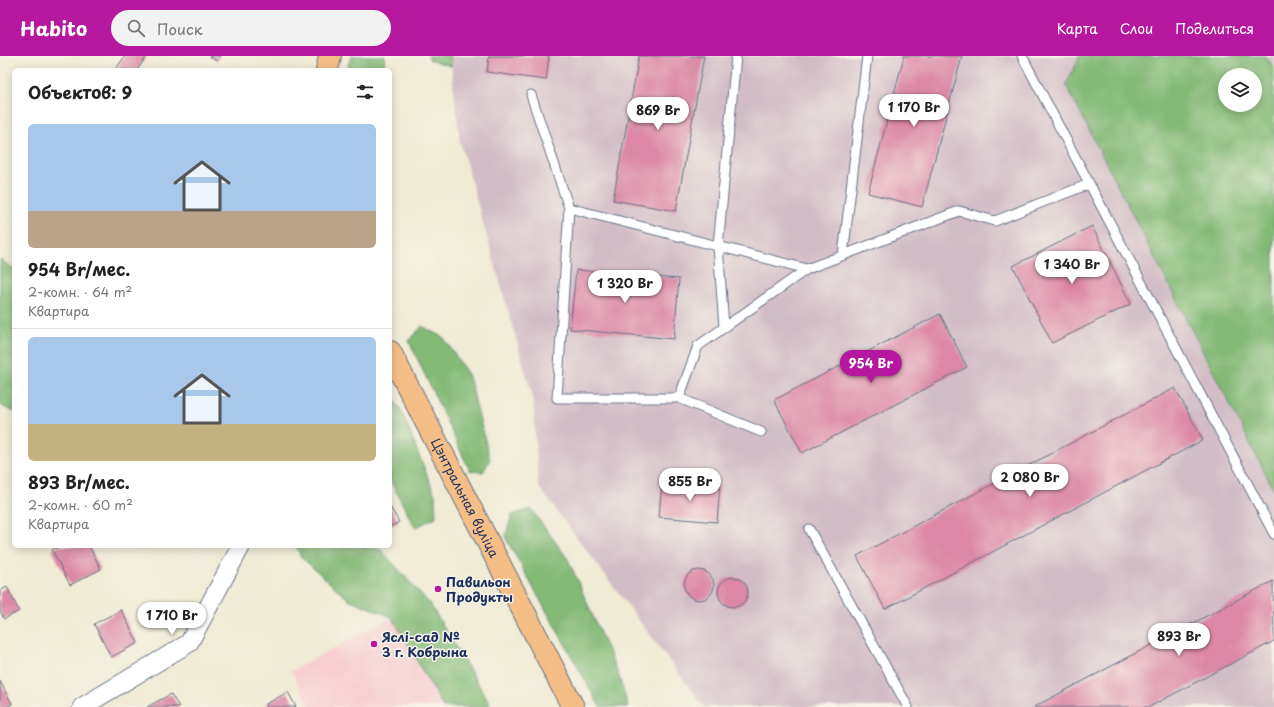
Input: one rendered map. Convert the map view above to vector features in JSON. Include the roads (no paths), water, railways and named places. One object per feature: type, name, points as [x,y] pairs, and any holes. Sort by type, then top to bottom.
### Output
[{"type":"main road","points":[[327,68],[330,56]]},
{"type":"main road","name":"Цэнтральная вуліца","points":[[392,356],[573,707]]},
{"type":"street","points":[[82,707],[189,643],[240,548]]},
{"type":"lane","points":[[724,327],[718,246],[736,56]]},
{"type":"lane","points":[[843,255],[867,56]]},
{"type":"lane","points":[[1022,56],[1274,534]]},
{"type":"lane","points":[[530,95],[569,208],[557,398],[679,398],[761,432]]},
{"type":"lane","points":[[679,398],[698,346],[807,269],[958,211],[995,221],[1089,184]]},
{"type":"lane","points":[[569,208],[807,269]]},
{"type":"lane","points":[[809,530],[908,707]]},
{"type":"place","name":"Павильон Продукты","points":[[438,589]]},
{"type":"place","name":"Яслі-сад № 3 г. Кобрына","points":[[374,644]]}]
